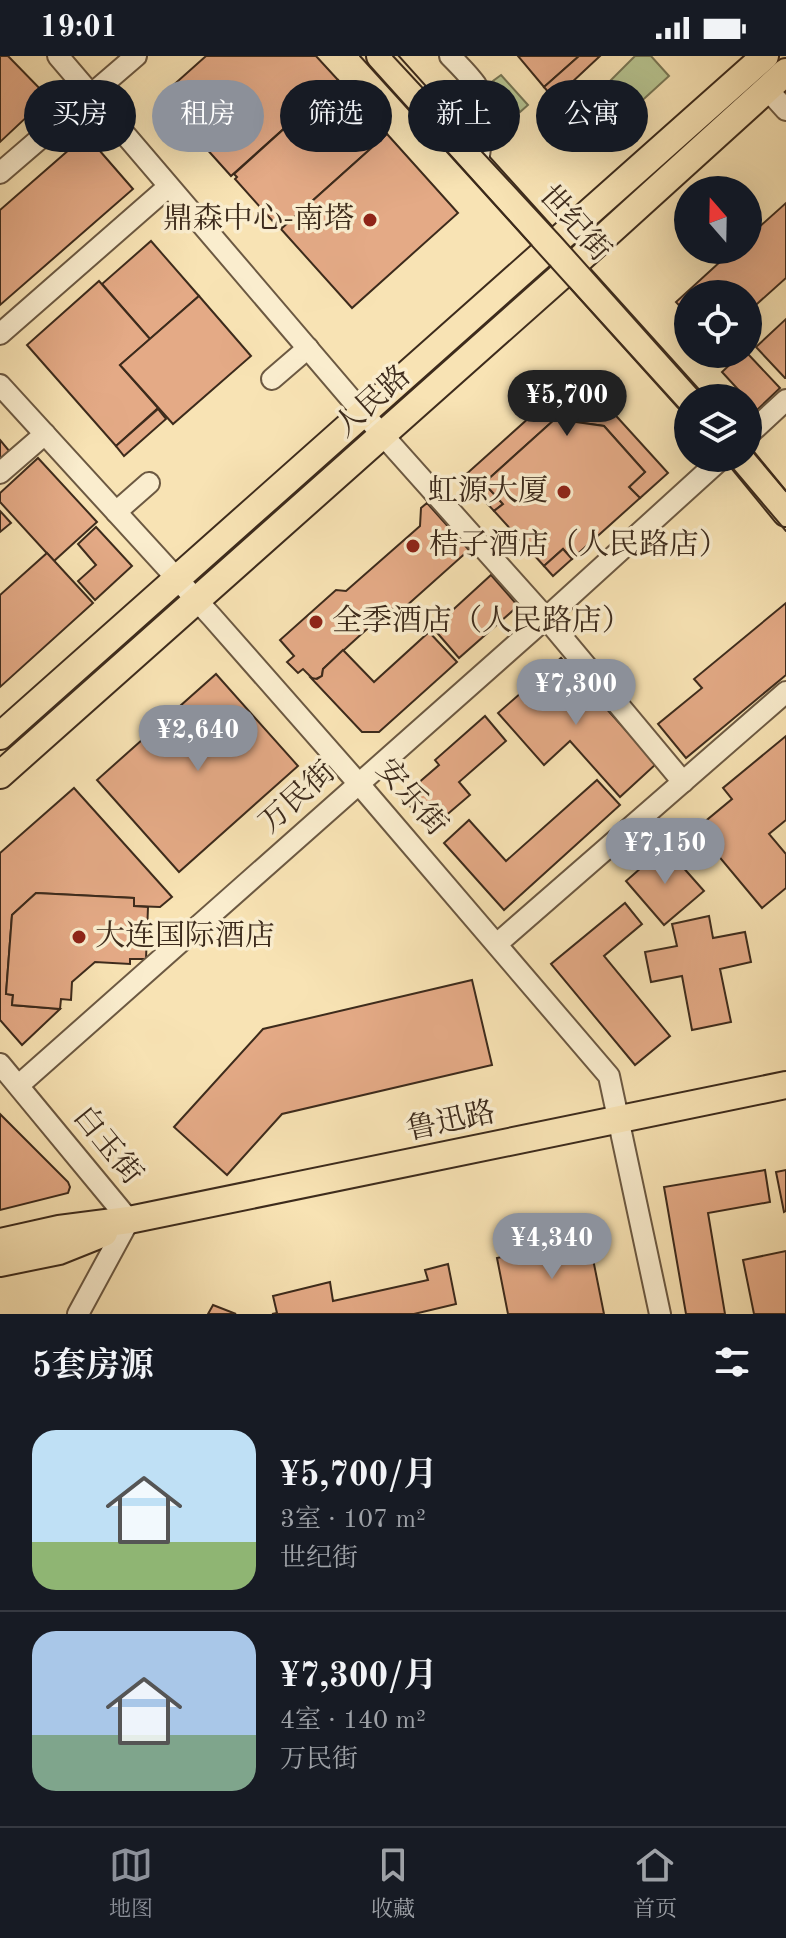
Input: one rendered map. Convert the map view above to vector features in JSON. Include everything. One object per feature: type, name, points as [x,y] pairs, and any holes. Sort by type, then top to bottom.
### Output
[{"type":"main road","name":"世纪街","points":[[380,56],[675,384]]},
{"type":"main road","name":"人民路","points":[[3,726],[177,579],[765,56]]},
{"type":"main road","name":"人民路","points":[[0,775],[198,602],[776,81]]},
{"type":"main road","points":[[752,472],[786,513]]},
{"type":"main road","name":"鲁迅路","points":[[0,1242],[59,1229],[129,1220],[786,1085]]},
{"type":"main road","name":"鲁迅路","points":[[0,1263],[59,1251],[94,1239],[129,1220]]},
{"type":"street","points":[[58,56],[77,80]]},
{"type":"street","points":[[109,80],[136,56]]},
{"type":"street","points":[[450,56],[476,84],[480,94],[482,138],[478,162]]},
{"type":"street","points":[[776,81],[786,110]]},
{"type":"street","points":[[136,150],[383,436],[546,618],[683,782]]},
{"type":"street","points":[[0,173],[25,152]]},
{"type":"street","points":[[0,334],[168,187]]},
{"type":"street","points":[[272,379],[308,348]]},
{"type":"street","name":"安乐街","points":[[0,385],[359,784],[609,1076],[660,1314]]},
{"type":"street","points":[[762,422],[786,400]]},
{"type":"street","points":[[0,473],[45,434]]},
{"type":"street","name":"万民街","points":[[19,1085],[707,472]]},
{"type":"street","points":[[116,512],[149,483]]},
{"type":"street","points":[[498,943],[786,692]]},
{"type":"street","name":"白玉街","points":[[0,1064],[129,1220],[78,1314]]},
{"type":"green space","points":[[635,56],[651,56],[669,76],[648,95],[648,80],[611,80]]},
{"type":"green space","points":[[520,96],[528,105],[520,112]]},
{"type":"building","points":[[0,56],[8,56],[31,80],[24,80],[24,120],[0,142]]},
{"type":"building","points":[[206,56],[316,56],[338,80],[280,80],[280,132],[264,146],[264,80],[179,80]]},
{"type":"building","points":[[518,56],[579,56],[552,80],[538,80]]},
{"type":"building","points":[[579,56],[600,56],[574,80],[552,80]]},
{"type":"building","points":[[280,132],[280,152],[367,152],[283,227],[279,223],[276,225],[235,179],[234,174],[258,152],[264,152],[264,147]]},
{"type":"building","name":"鼎森中心-南塔","points":[[392,140],[458,213],[352,308],[281,229],[367,152],[392,152]]},
{"type":"building","points":[[67,152],[101,152],[133,189],[0,305],[0,210]]},
{"type":"building","points":[[209,152],[258,152],[231,176]]},
{"type":"building","points":[[786,203],[786,278],[762,299],[762,280],[700,280],[718,264],[762,264],[762,224]]},
{"type":"building","points":[[151,241],[199,296],[150,339],[102,284]]},
{"type":"building","points":[[99,281],[150,339],[120,365],[158,408],[116,446],[27,345]]},
{"type":"building","points":[[199,296],[251,356],[173,424],[120,365]]},
{"type":"building","points":[[786,319],[786,378],[762,353],[762,341]]},
{"type":"building","points":[[726,368],[761,368],[780,388],[762,405],[762,384],[733,384],[722,372]]},
{"type":"building","points":[[578,374],[668,473],[640,498],[629,487],[645,472],[604,426],[555,419],[484,483],[503,504],[494,511],[463,477]]},
{"type":"building","points":[[158,409],[166,419],[124,456],[116,446]]},
{"type":"building","name":"虹源大厦","points":[[555,419],[604,426],[645,472],[629,487],[640,498],[572,559],[563,549],[544,566],[494,511],[503,504],[484,483]]},
{"type":"building","points":[[0,440],[10,452],[0,461]]},
{"type":"building","points":[[38,458],[97,522],[54,561],[0,502],[0,493]]},
{"type":"building","points":[[427,503],[469,550],[404,608],[389,609],[323,669],[322,676],[314,680],[303,669],[298,673],[287,662],[294,656],[280,640],[336,590],[346,591],[420,526],[421,508]]},
{"type":"building","points":[[0,511],[11,523],[0,532]]},
{"type":"building","points":[[96,527],[132,566],[95,600],[78,581],[96,565],[78,544]]},
{"type":"building","points":[[563,549],[572,559],[553,576],[544,566]]},
{"type":"building","points":[[47,553],[93,603],[0,687],[0,595]]},
{"type":"building","points":[[491,575],[518,606],[459,658],[433,628]]},
{"type":"building","points":[[786,603],[786,675],[686,758],[658,724],[702,688],[694,679]]},
{"type":"building","points":[[429,632],[457,662],[379,732],[362,732],[311,678],[322,676],[323,669],[343,650],[374,682]]},
{"type":"building","points":[[561,658],[656,764],[620,797],[570,741],[544,765],[498,713]]},
{"type":"building","points":[[216,674],[298,766],[179,872],[97,780]]},
{"type":"building","points":[[485,716],[506,741],[459,782],[470,795],[430,829],[402,797],[439,765],[435,760]]},
{"type":"building","points":[[786,736],[786,820],[769,834],[786,854],[786,888],[762,908],[696,829],[732,799],[723,788]]},
{"type":"building","points":[[597,780],[620,805],[504,910],[444,843],[469,820],[506,861]]},
{"type":"building","points":[[74,788],[172,897],[160,907],[134,906],[134,898],[36,893],[12,915],[6,994],[13,995],[12,1005],[60,1009],[22,1045],[0,1020],[0,853]]},
{"type":"building","points":[[665,847],[704,891],[664,925],[626,881]]},
{"type":"building","name":"大连国际酒店","points":[[36,893],[134,898],[134,906],[148,907],[146,959],[130,959],[130,964],[95,962],[72,982],[71,1000],[61,999],[60,1009],[12,1005],[13,995],[6,994],[12,915]]},
{"type":"building","points":[[625,903],[642,924],[604,956],[670,1036],[635,1065],[551,964]]},
{"type":"building","points":[[709,916],[713,938],[745,932],[751,962],[720,969],[731,1022],[692,1030],[682,976],[651,982],[645,952],[677,946],[672,924]]},
{"type":"building","points":[[472,980],[492,1065],[282,1114],[227,1175],[174,1127],[263,1029]]},
{"type":"building","points":[[0,1114],[68,1182],[68,1193],[0,1210]]},
{"type":"building","points":[[765,1170],[770,1202],[708,1213],[725,1314],[686,1314],[664,1187]]},
{"type":"building","points":[[786,1170],[786,1211],[784,1212],[776,1172]]},
{"type":"building","points":[[589,1239],[604,1314],[508,1314],[497,1258]]},
{"type":"building","points":[[786,1251],[786,1314],[754,1314],[743,1260]]},
{"type":"building","points":[[448,1264],[456,1304],[414,1314],[272,1314],[277,1313],[273,1296],[330,1282],[333,1301],[428,1280],[425,1270]]},
{"type":"building","points":[[213,1305],[236,1314],[208,1314]]},
{"type":"tram line","points":[[360,56],[674,403]]},
{"type":"tram line","points":[[393,56],[692,384]]},
{"type":"tram line","points":[[762,463],[786,491]]},
{"type":"tram line","points":[[736,472],[786,531]]},
{"type":"place","name":"鼎森中心-南塔","points":[[370,220]]},
{"type":"place","name":"虹源大厦","points":[[564,492]]},
{"type":"place","name":"桔子酒店（人民路店）","points":[[413,546]]},
{"type":"place","name":"全季酒店（人民路店）","points":[[316,622]]},
{"type":"place","name":"大连国际酒店","points":[[79,937]]}]
